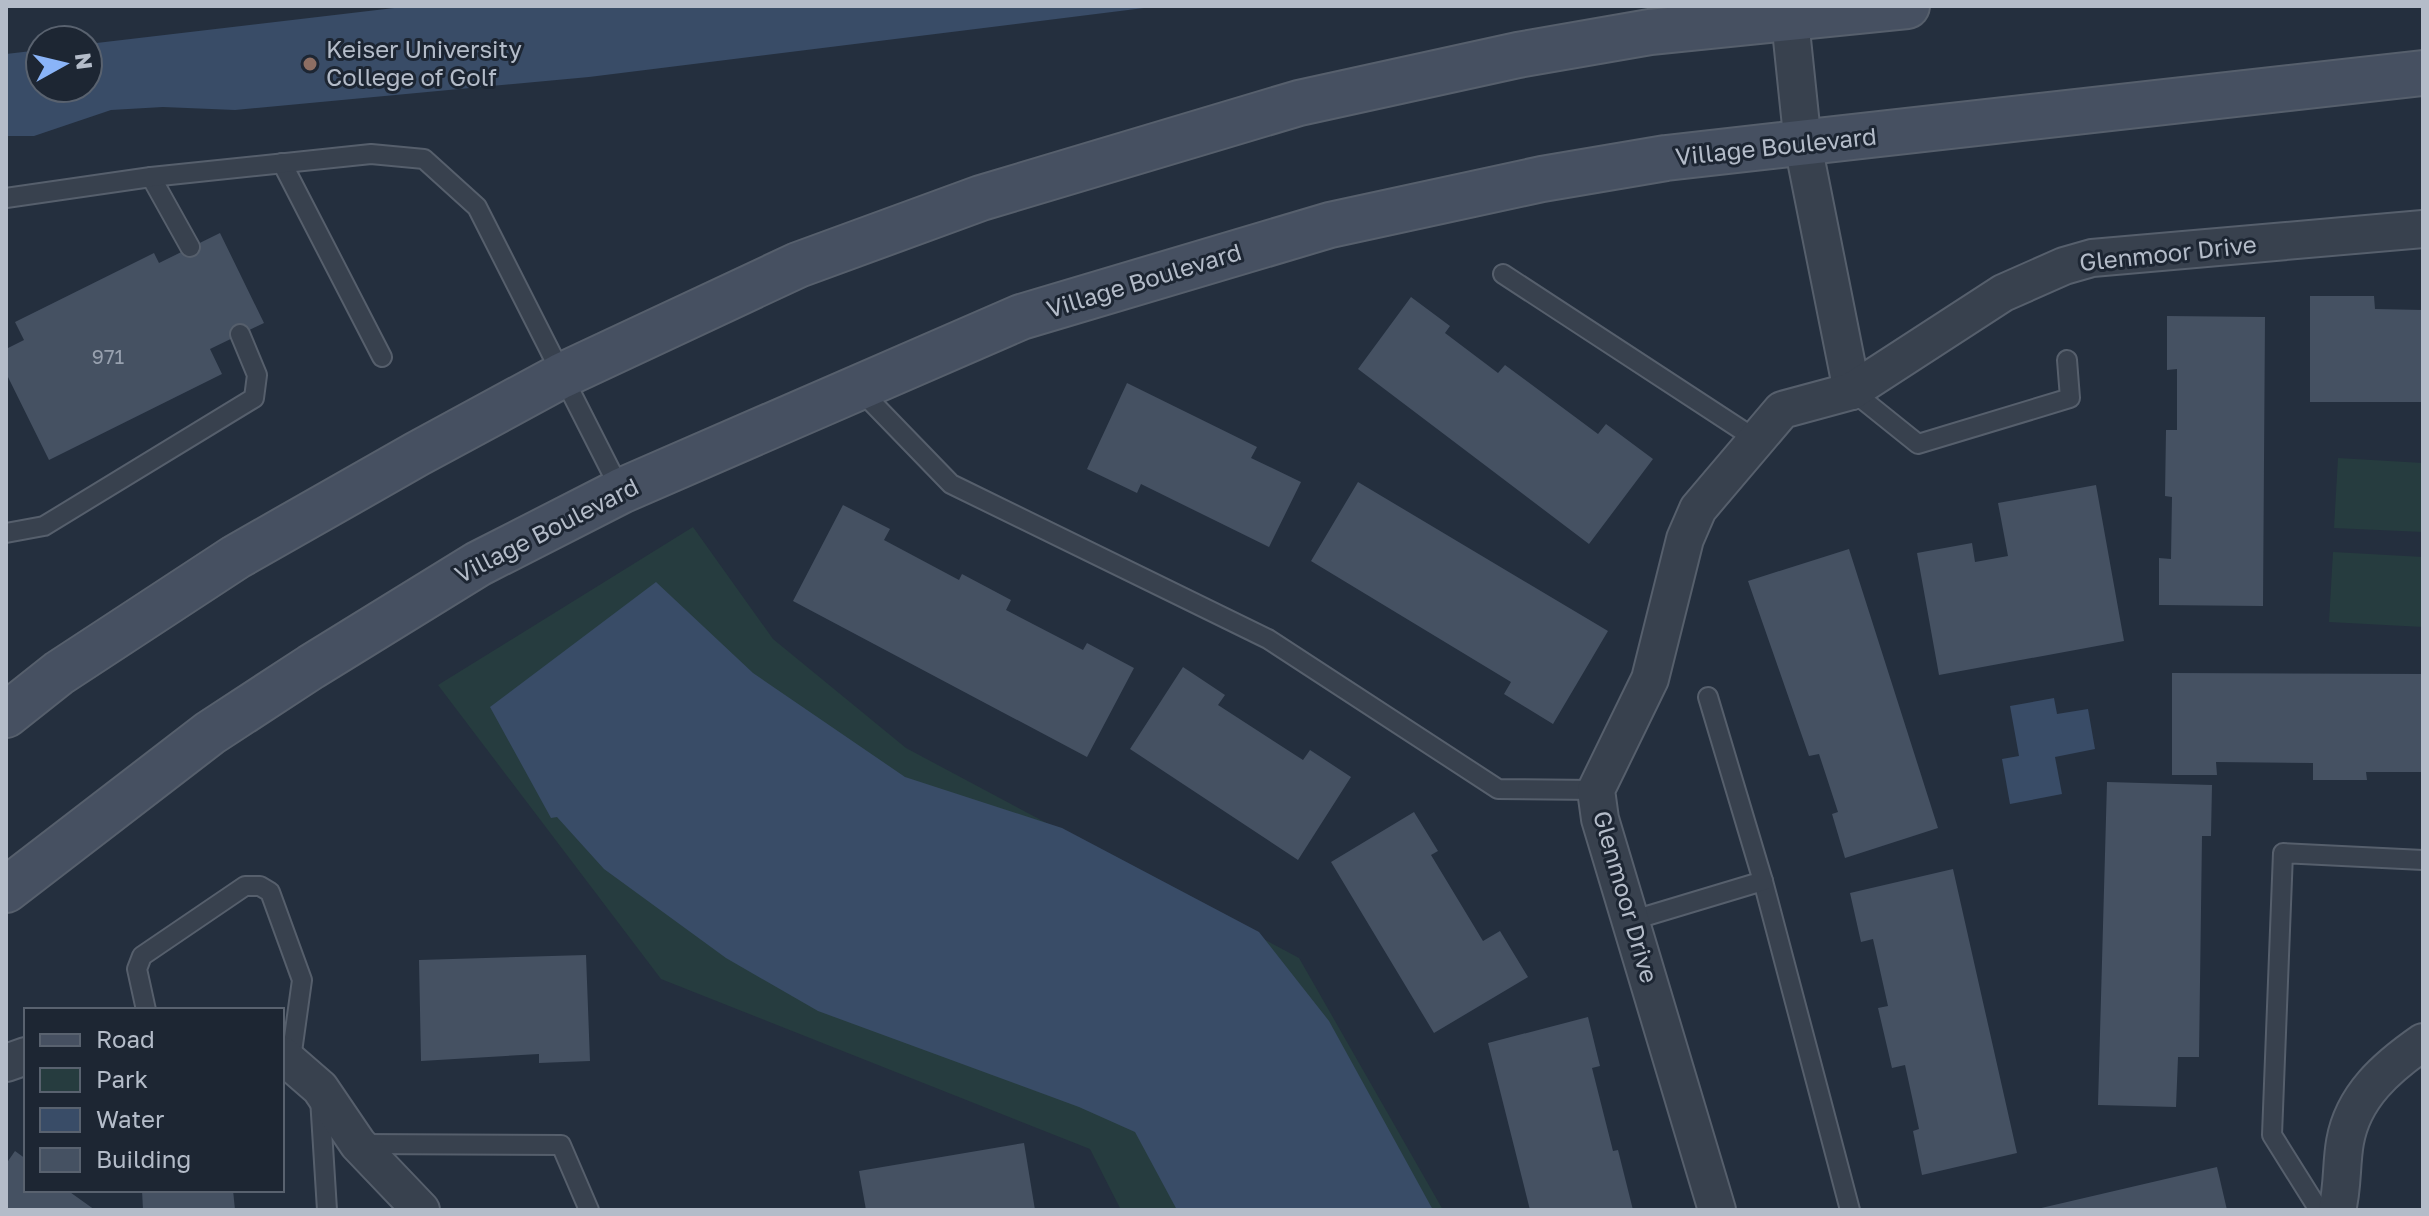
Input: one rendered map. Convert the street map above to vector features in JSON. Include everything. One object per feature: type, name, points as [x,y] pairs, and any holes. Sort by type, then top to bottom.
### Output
[{"type":"street","points":[[6,715],[59,673],[236,557],[561,376],[826,254],[981,198],[1299,103],[1518,55],[1650,32],[1907,6]]},
{"type":"street","points":[[1790,20],[1803,145],[1852,391]]},
{"type":"street","name":"Village Boulevard","points":[[6,890],[210,733],[478,564],[621,491],[1021,317],[1330,225],[1542,179],[1666,158],[2423,73]]},
{"type":"street","name":"Glenmoor Drive","points":[[1717,1210],[1600,819],[1596,790],[1650,679],[1685,539],[1698,509],[1782,410],[1852,391],[2003,293],[2064,266],[2092,258],[2423,229]]},
{"type":"street","points":[[2337,1210],[2345,1141],[2355,1113],[2369,1088],[2389,1066],[2423,1042]]},
{"type":"street","points":[[286,1057],[320,1088],[358,1144],[421,1210]]},
{"type":"lane","points":[[6,198],[151,177],[371,154],[424,159],[477,207],[621,491]]},
{"type":"lane","points":[[282,163],[382,357]]},
{"type":"lane","points":[[151,177],[190,247]]},
{"type":"lane","points":[[1503,274],[1757,440]]},
{"type":"lane","points":[[6,533],[44,526],[254,398],[257,375],[240,334]]},
{"type":"lane","points":[[1852,391],[1918,444],[2070,398],[2067,360]]},
{"type":"lane","points":[[858,388],[951,484],[1268,639],[1498,789],[1596,790]]},
{"type":"lane","points":[[1708,697],[1763,881],[1850,1210]]},
{"type":"lane","points":[[2319,1210],[2272,1135],[2283,853],[2423,860]]},
{"type":"lane","points":[[1630,921],[1763,881]]},
{"type":"lane","points":[[146,1008],[137,969],[142,956],[245,886],[260,886],[270,892],[302,980],[286,1057]]},
{"type":"lane","points":[[320,1088],[327,1210]]},
{"type":"lane","points":[[358,1144],[561,1145],[589,1210]]},
{"type":"green space","points":[[2338,458],[2423,463],[2423,532],[2334,528]]},
{"type":"green space","points":[[693,527],[773,639],[906,748],[1299,958],[1443,1210],[1121,1210],[1090,1149],[661,979],[438,685]]},
{"type":"green space","points":[[2333,552],[2423,557],[2423,627],[2329,622]]},
{"type":"water","name":"Keiser University College of Golf","points":[[411,6],[1160,6],[589,77],[235,110],[163,107],[111,110],[34,136],[6,136],[6,54],[24,52],[24,104],[104,104],[104,42]]},
{"type":"water","points":[[656,582],[753,673],[905,777],[1062,828],[1259,932],[1329,1021],[1433,1210],[1177,1210],[1135,1132],[1079,1107],[818,1011],[726,958],[604,869],[557,817],[551,818],[490,707]]},
{"type":"water","points":[[2054,698],[2057,714],[2088,709],[2095,749],[2055,757],[2062,794],[2010,804],[2002,759],[2019,756],[2010,706]]},
{"type":"building","points":[[220,233],[264,323],[210,349],[222,374],[49,460],[6,373],[6,349],[24,340],[15,322],[154,253],[159,263]]},
{"type":"building","points":[[2310,296],[2374,296],[2375,309],[2423,310],[2423,402],[2310,402]]},
{"type":"building","points":[[1411,297],[1450,326],[1445,333],[1498,373],[1505,365],[1598,434],[1606,424],[1653,459],[1589,544],[1358,369]]},
{"type":"building","points":[[2167,316],[2265,317],[2263,606],[2159,605],[2159,558],[2171,559],[2172,497],[2165,496],[2166,430],[2177,430],[2177,369],[2167,370]]},
{"type":"building","points":[[1127,383],[1257,447],[1251,458],[1301,482],[1269,547],[1141,484],[1137,493],[1087,469]]},
{"type":"building","points":[[1358,482],[1608,631],[1553,724],[1504,694],[1511,682],[1311,561]]},
{"type":"building","points":[[2096,485],[2124,641],[1939,675],[1917,553],[1972,543],[1975,562],[2008,556],[1998,503]]},
{"type":"building","points":[[843,505],[890,529],[884,540],[959,580],[962,574],[1011,600],[1006,610],[1083,650],[1087,643],[1134,668],[1087,757],[793,601]]},
{"type":"building","points":[[1849,549],[1938,828],[1845,858],[1832,814],[1838,812],[1819,754],[1809,756],[1748,581]]},
{"type":"building","points":[[1183,667],[1225,695],[1218,705],[1303,760],[1310,750],[1351,777],[1298,860],[1130,749]]},
{"type":"building","points":[[2172,673],[2423,674],[2423,772],[2366,772],[2367,780],[2313,780],[2313,763],[2216,762],[2217,775],[2172,775]]},
{"type":"building","points":[[2107,782],[2212,785],[2211,836],[2202,836],[2199,1057],[2178,1057],[2176,1107],[2098,1105]]},
{"type":"building","points":[[1414,812],[1438,851],[1431,855],[1483,941],[1500,931],[1528,977],[1434,1033],[1331,862]]},
{"type":"building","points":[[1953,869],[2017,1153],[1922,1175],[1913,1131],[1919,1129],[1905,1065],[1892,1068],[1878,1008],[1888,1006],[1873,939],[1861,942],[1850,893]]},
{"type":"building","points":[[586,955],[590,1061],[539,1063],[539,1054],[421,1061],[419,960]]},
{"type":"building","points":[[1588,1017],[1600,1066],[1592,1068],[1613,1151],[1618,1150],[1633,1210],[1530,1210],[1488,1043]]},
{"type":"building","points":[[1024,1143],[1035,1210],[866,1210],[859,1171]]},
{"type":"building","points":[[15,1151],[24,1158],[24,1192],[70,1192],[95,1210],[6,1210],[6,1164]]},
{"type":"building","points":[[2217,1167],[2227,1210],[2037,1210],[2037,1209]]},
{"type":"building","points":[[142,1192],[233,1192],[235,1210],[143,1210]]},
{"type":"place","name":"Keiser University College of Golf","points":[[310,64]]}]
